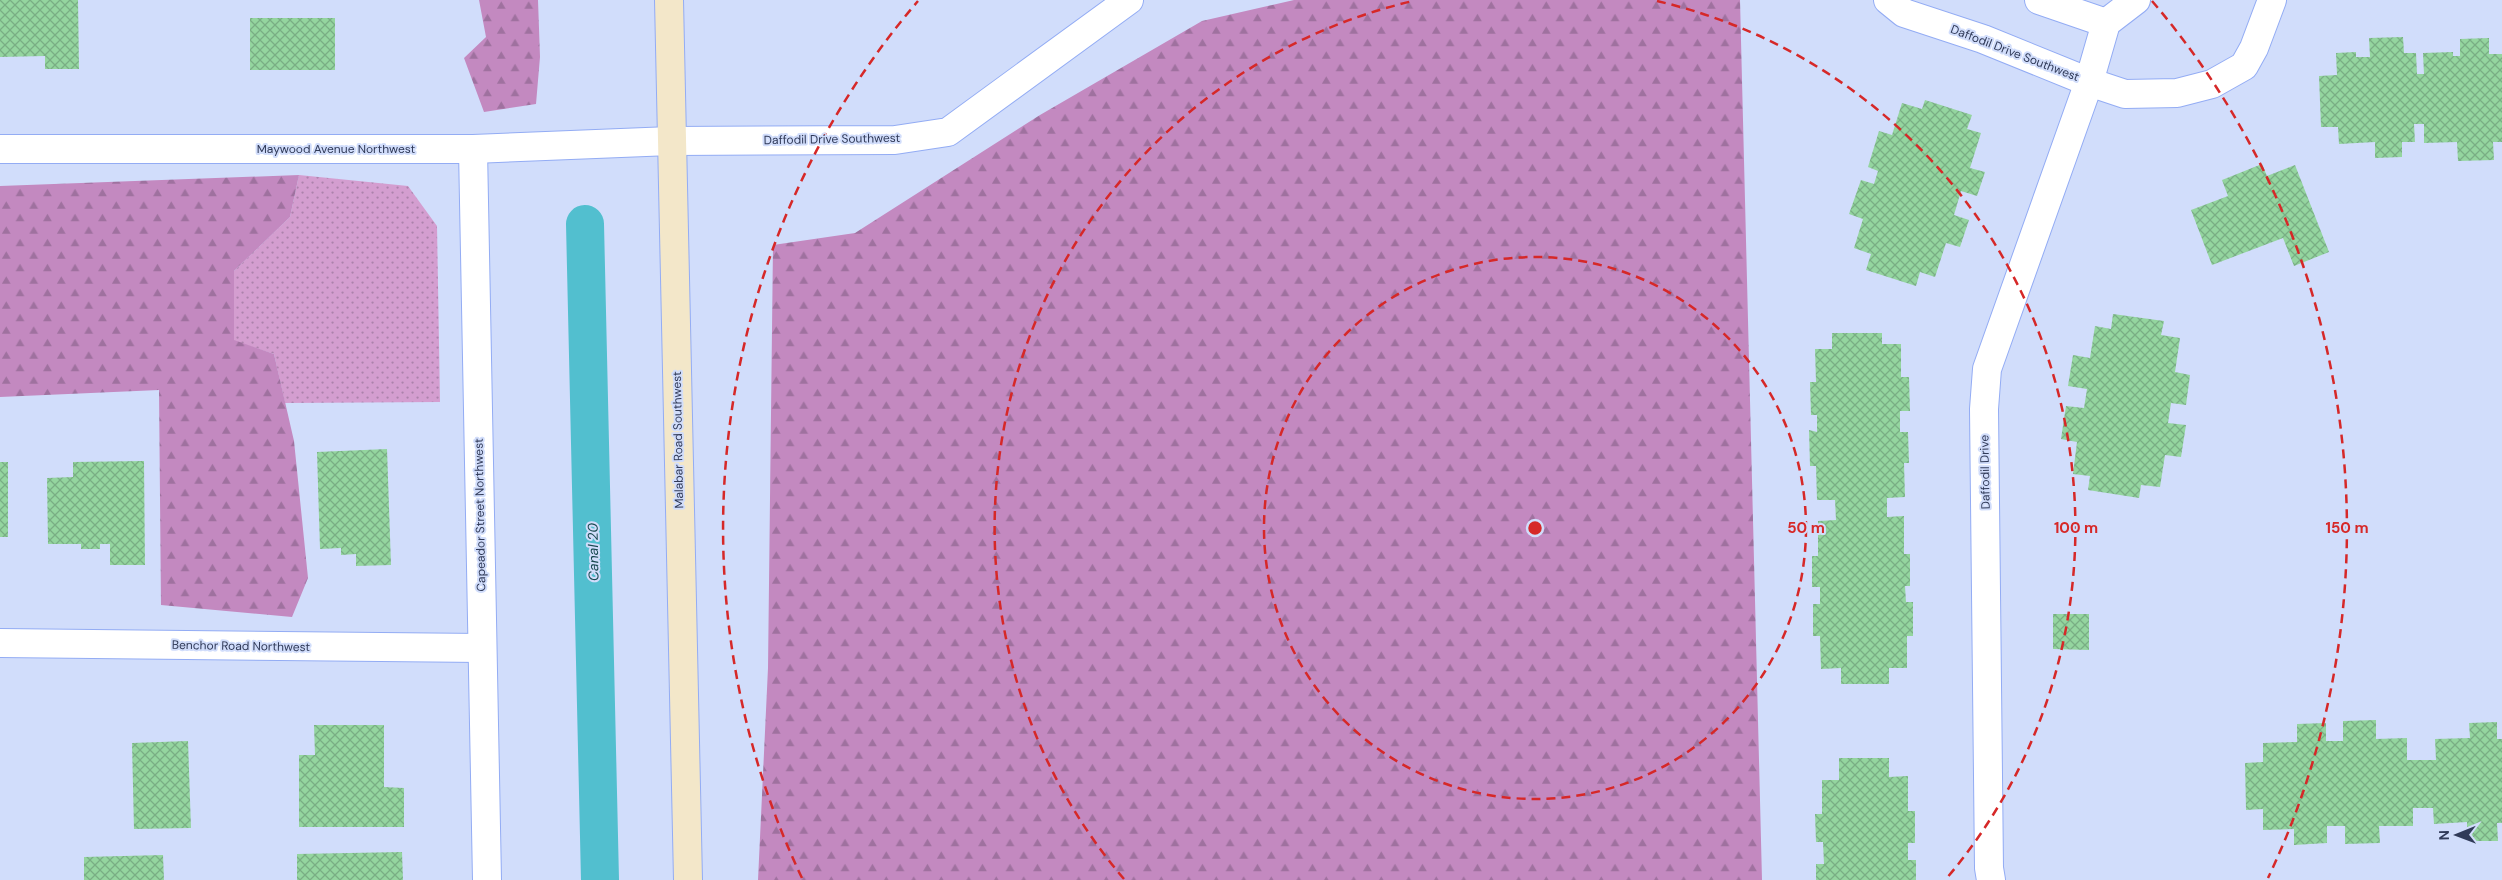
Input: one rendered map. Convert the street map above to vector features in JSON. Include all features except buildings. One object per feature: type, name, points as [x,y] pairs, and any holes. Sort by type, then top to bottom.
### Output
[{"type":"main road","name":"Malabar Road Southwest","points":[[669,0],[688,880]]},
{"type":"street","name":"Daffodil Drive Southwest","points":[[671,141],[894,140],[948,132],[1129,0]]},
{"type":"street","name":"Daffodil Drive Southwest","points":[[1888,0],[1904,13],[1983,38],[2089,82]]},
{"type":"street","points":[[2039,0],[2106,23],[2136,0]]},
{"type":"street","points":[[2089,82],[2125,94],[2177,93],[2212,84],[2244,66],[2254,48],[2272,0]]},
{"type":"street","name":"Daffodil Drive","points":[[1991,880],[1989,868],[1984,409],[1987,369],[2089,82],[2106,23]]},
{"type":"street","name":"Maywood Avenue Northwest","points":[[0,149],[473,149],[671,141]]},
{"type":"street","name":"Capeador Street Northwest","points":[[473,149],[487,880]]},
{"type":"street","name":"Benchor Road Northwest","points":[[0,643],[482,648]]},
{"type":"shaded area","points":[[299,175],[408,186],[437,226],[440,402],[285,403],[274,354],[234,341],[234,271],[290,217]]},
{"type":"green space","points":[[479,0],[538,0],[540,57],[536,104],[484,112],[464,58],[486,37]]},
{"type":"green space","points":[[1294,0],[1740,0],[1762,880],[758,880],[768,668],[773,245],[855,233],[1040,115],[1202,21]]},
{"type":"green space","points":[[299,175],[290,217],[234,271],[234,340],[274,354],[294,441],[308,578],[292,617],[161,605],[159,390],[0,397],[0,186]]},
{"type":"waterway","name":"Canal 20","points":[[585,224],[600,880]]}]
